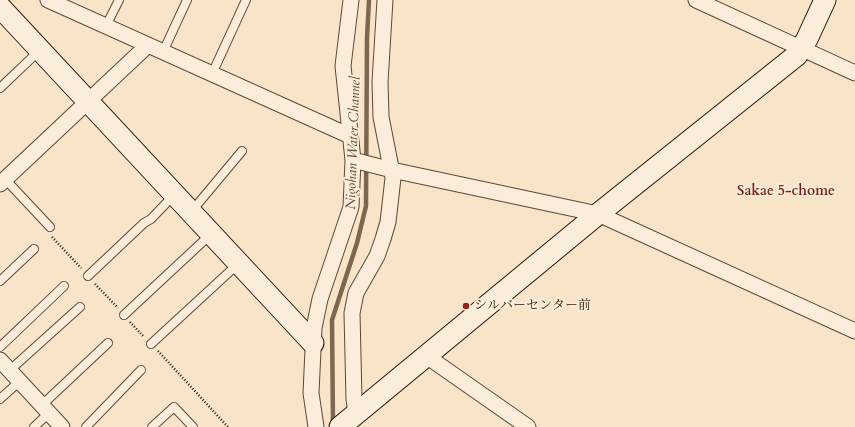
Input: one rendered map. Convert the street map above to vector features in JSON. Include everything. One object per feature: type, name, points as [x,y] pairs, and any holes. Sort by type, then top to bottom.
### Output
[{"type":"street","points":[[48,0],[350,136]]},
{"type":"street","points":[[316,427],[311,393],[313,343],[320,299],[349,215],[353,160],[343,66],[351,0]]},
{"type":"street","points":[[349,422],[354,399],[352,313],[356,293],[377,256],[388,222],[392,170],[381,117],[380,103],[385,0]]},
{"type":"street","points":[[696,0],[855,73]]},
{"type":"street","points":[[349,422],[425,355],[598,214],[785,65],[802,48],[825,0]]},
{"type":"street","points":[[0,7],[313,343]]},
{"type":"street","points":[[3,182],[148,45]]},
{"type":"street","points":[[353,160],[392,170],[598,214],[855,331]]},
{"type":"street","points":[[425,355],[528,427]]},
{"type":"street","points":[[10,370],[62,427]]},
{"type":"lane","points":[[106,26],[119,0]]},
{"type":"lane","points":[[163,52],[188,0]]},
{"type":"lane","points":[[212,74],[246,0]]},
{"type":"lane","points":[[0,88],[40,50]]},
{"type":"lane","points":[[191,212],[242,151]]},
{"type":"lane","points":[[3,182],[50,231]]},
{"type":"lane","points":[[88,276],[144,223],[151,219],[175,194]]},
{"type":"lane","points":[[124,315],[211,234]]},
{"type":"lane","points":[[0,281],[34,249]]},
{"type":"lane","points":[[151,344],[239,263]]},
{"type":"lane","points":[[0,347],[64,286]]},
{"type":"lane","points":[[0,399],[10,370],[80,308]]},
{"type":"lane","points":[[34,427],[46,409],[108,343]]},
{"type":"lane","points":[[86,427],[141,370]]},
{"type":"lane","points":[[152,427],[174,407],[193,427]]},
{"type":"path","points":[[50,231],[88,276],[228,427]]},
{"type":"waterway","name":"Nigohan Water Channel","points":[[333,425],[332,320],[357,243],[366,206],[367,38],[369,0]]},
{"type":"place","name":"シルバーセンター前","points":[[466,306]]},
{"type":"district","name":"Sakae 5-chome","points":[[786,192]]}]
